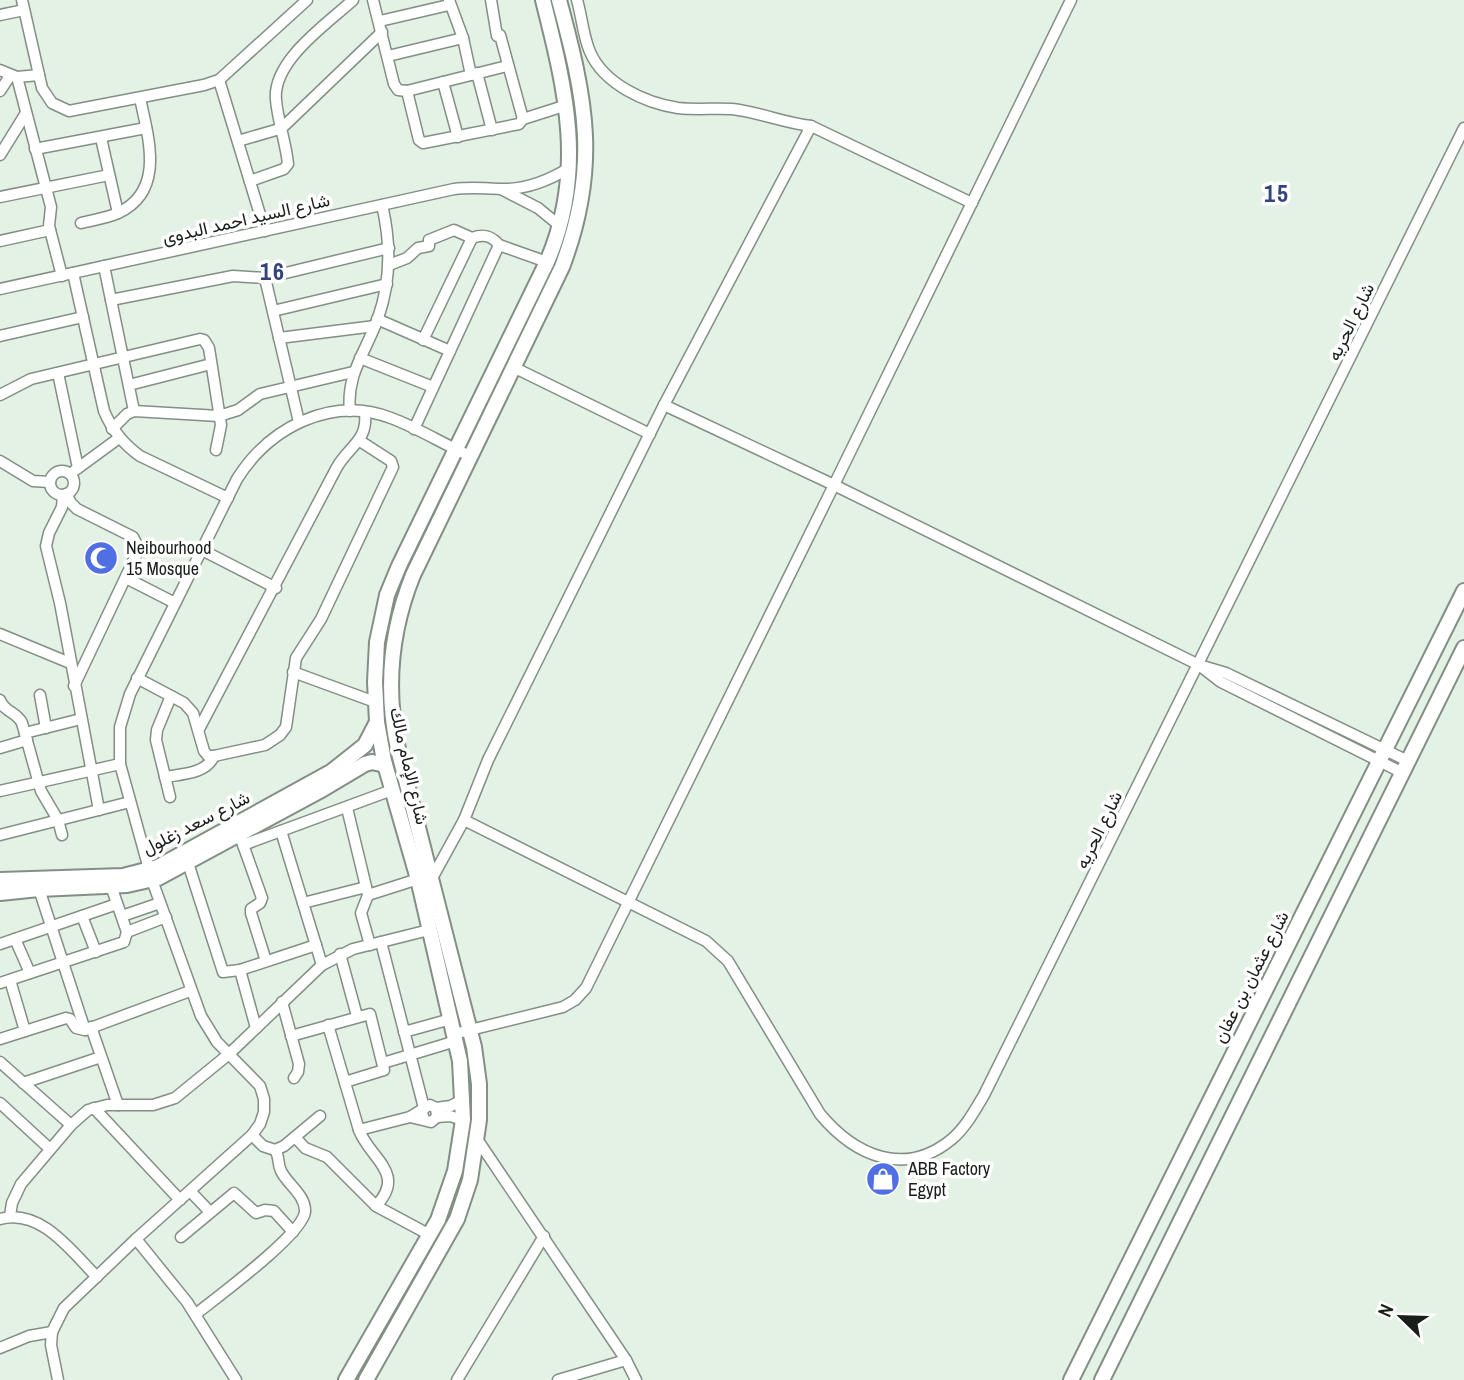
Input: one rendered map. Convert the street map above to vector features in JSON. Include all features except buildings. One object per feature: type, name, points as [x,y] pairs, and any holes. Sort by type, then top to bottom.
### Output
[{"type":"street","points":[[0,15],[23,5],[46,97],[68,111],[219,80],[307,0]]},
{"type":"street","points":[[250,181],[287,166],[276,91],[283,68],[293,55],[353,0]]},
{"type":"street","points":[[373,0],[396,88],[401,92],[507,66]]},
{"type":"street","points":[[491,0],[497,36],[500,35],[523,119]]},
{"type":"street","name":"شارع الإمام مالك","points":[[425,879],[385,765],[375,702],[377,642],[387,595],[399,566],[547,262],[560,226],[567,196],[569,168],[567,105],[543,0]]},
{"type":"street","name":"شارع الإمام مالك","points":[[366,1380],[457,1219],[470,1180],[477,1139],[479,1084],[470,1031],[431,919],[393,729],[390,668],[406,593],[562,267],[575,230],[584,191],[586,138],[576,63],[559,0]]},
{"type":"street","points":[[577,0],[589,50],[602,72],[620,86],[648,99],[676,107],[731,109],[811,126],[972,203]]},
{"type":"street","points":[[383,1063],[470,1031],[548,1013],[575,1000],[586,988],[1071,0]]},
{"type":"street","points":[[238,141],[281,128],[381,27],[449,3],[492,130]]},
{"type":"street","points":[[388,56],[463,38]]},
{"type":"street","points":[[0,69],[13,76],[39,75]]},
{"type":"street","points":[[0,91],[13,76]]},
{"type":"street","points":[[13,76],[26,113],[51,207],[50,230],[83,317],[104,411],[116,433],[140,456],[228,498]]},
{"type":"street","points":[[219,80],[265,231]]},
{"type":"street","points":[[443,82],[458,137]]},
{"type":"street","points":[[407,91],[420,141],[423,143],[519,124],[523,119],[567,105]]},
{"type":"street","points":[[81,223],[118,213],[139,195],[148,176],[152,155],[140,98]]},
{"type":"street","points":[[0,155],[26,113]]},
{"type":"street","points":[[303,903],[425,879],[464,820],[488,760],[664,405],[811,126]]},
{"type":"street","points":[[35,149],[146,128]]},
{"type":"street","name":"شارع الحريه","points":[[464,820],[706,941],[719,951],[728,961],[820,1114],[835,1132],[851,1145],[891,1159],[909,1159],[929,1153],[952,1139],[970,1119],[984,1096],[1464,128]]},
{"type":"street","points":[[101,138],[118,213]]},
{"type":"street","name":"شارع السيد احمد البدوى","points":[[0,289],[466,187],[499,189],[536,184],[569,168]]},
{"type":"street","points":[[0,197],[109,175]]},
{"type":"street","name":"شارع السيد احمد البدوى","points":[[499,189],[538,208],[560,226]]},
{"type":"street","points":[[350,411],[353,372],[376,323],[387,284],[389,248],[382,205]]},
{"type":"street","points":[[0,241],[50,230]]},
{"type":"street","points":[[389,265],[407,258],[418,248],[429,246],[429,240],[454,230],[472,238],[483,234],[494,239],[499,245],[547,262]]},
{"type":"street","points":[[424,340],[472,238]]},
{"type":"street","points":[[414,429],[499,245]]},
{"type":"street","points":[[111,300],[233,276],[265,278],[389,248]]},
{"type":"street","points":[[104,266],[134,411]]},
{"type":"street","points":[[265,278],[299,422]]},
{"type":"street","points":[[273,311],[387,284]]},
{"type":"street","points":[[0,336],[83,317]]},
{"type":"street","points":[[279,338],[376,323],[450,351]]},
{"type":"street","points":[[0,395],[26,381],[200,339],[207,343],[219,416],[221,433],[216,450]]},
{"type":"street","points":[[360,358],[433,387]]},
{"type":"street","points":[[129,385],[211,364]]},
{"type":"street","points":[[513,366],[650,434]]},
{"type":"street","points":[[134,411],[219,416],[238,410],[260,394],[353,372]]},
{"type":"street","points":[[58,373],[74,471],[74,487],[65,495],[46,547],[99,810]]},
{"type":"street","points":[[664,405],[834,485],[1199,665],[1226,673],[1406,767]]},
{"type":"street","points":[[74,686],[138,552],[136,539],[131,535],[76,509],[65,495],[54,491],[50,482],[52,475],[58,471],[74,471],[116,433],[134,411]]},
{"type":"street","points":[[58,1380],[52,1359],[52,1332],[64,1308],[252,1135],[264,1112],[260,1086],[208,1030],[190,991],[151,875],[120,764],[120,727],[137,678],[237,479],[255,453],[277,434],[299,422],[324,414],[365,412],[391,418],[470,456]]},
{"type":"street","points":[[199,729],[276,588],[337,467],[359,441],[366,422],[365,412]]},
{"type":"street","points":[[137,678],[184,704],[193,713],[204,751],[208,756],[265,745],[281,735],[289,719],[293,672],[299,651],[317,628],[393,467],[391,461],[359,441]]},
{"type":"street","points":[[0,461],[33,481],[50,482]]},
{"type":"street","points":[[202,550],[276,588]]},
{"type":"street","points":[[126,578],[175,603]]},
{"type":"street","name":"شارع عثمان بن عفان","points":[[1071,1380],[1464,591]]},
{"type":"street","points":[[0,634],[70,663]]},
{"type":"street","points":[[1102,1380],[1464,648]]},
{"type":"street","points":[[293,672],[375,702]]},
{"type":"street","points":[[40,695],[46,728]]},
{"type":"street","points":[[170,797],[156,735],[171,696]]},
{"type":"street","points":[[0,700],[5,709],[19,717],[38,783],[58,820],[62,835]]},
{"type":"street","points":[[0,748],[46,728],[81,719]]},
{"type":"street","name":"شارع سعد زغلول","points":[[1,887],[151,875],[331,772],[365,745],[377,722]]},
{"type":"street","points":[[164,777],[201,770],[212,762],[215,756]]},
{"type":"street","points":[[0,791],[120,764]]},
{"type":"street","name":"شارع سعد زغلول","points":[[1,887],[39,889],[111,886],[151,875],[188,863],[241,840],[365,764],[385,765]]},
{"type":"street","points":[[266,961],[251,913],[251,909],[260,903],[262,898],[241,840],[281,831],[392,790]]},
{"type":"street","points":[[0,835],[130,802]]},
{"type":"street","points":[[347,808],[367,891],[361,913],[370,945]]},
{"type":"street","points":[[281,831],[322,965]]},
{"type":"street","points":[[188,863],[221,970],[226,973],[240,970],[316,945]]},
{"type":"street","points":[[25,1031],[5,981],[124,942],[127,932],[111,886]]},
{"type":"street","points":[[39,889],[63,963],[118,1105]]},
{"type":"street","points":[[122,916],[160,903]]},
{"type":"street","points":[[0,944],[117,904]]},
{"type":"street","points":[[82,916],[96,952]]},
{"type":"street","points":[[127,932],[166,917]]},
{"type":"street","points":[[97,1278],[43,1226],[22,1217],[5,1218],[21,1184],[71,1125],[94,1108],[153,1105],[175,1098],[229,1054],[322,965],[340,954],[381,942],[431,919]]},
{"type":"street","name":"شارع الإمام مالك","points":[[346,1380],[430,1235],[453,1180],[463,1120],[462,1074],[442,954],[431,919]]},
{"type":"street","points":[[15,939],[30,973]]},
{"type":"street","points":[[381,942],[424,1112],[431,1122],[437,1112],[464,1099]]},
{"type":"street","points":[[340,954],[357,1017]]},
{"type":"street","points":[[240,970],[256,1028]]},
{"type":"street","points":[[0,1039],[66,1018],[70,1019],[76,1028],[88,1028],[190,991]]},
{"type":"street","points":[[282,1002],[299,1064],[294,1078]]},
{"type":"street","points":[[291,1036],[371,1015],[384,1069],[382,1072],[345,1083]]},
{"type":"street","points":[[404,1032],[451,1019]]},
{"type":"street","points":[[328,1025],[362,1139],[387,1171],[386,1192],[376,1206]]},
{"type":"street","points":[[23,1083],[101,1057]]},
{"type":"street","points":[[0,1062],[71,1125]]},
{"type":"street","points":[[0,1103],[50,1149]]},
{"type":"street","points":[[94,1108],[180,1200]]},
{"type":"street","points":[[359,1130],[424,1112]]},
{"type":"street","points":[[437,1112],[463,1120]]},
{"type":"street","points":[[275,1150],[320,1116]]},
{"type":"street","points":[[196,1314],[252,1269],[293,1232],[303,1219],[305,1208],[301,1197],[281,1171],[275,1150],[262,1146],[252,1135]]},
{"type":"street","points":[[295,1137],[305,1148],[327,1157],[376,1206],[430,1235]]},
{"type":"street","points":[[477,1139],[626,1360],[636,1380]]},
{"type":"street","points":[[190,1191],[210,1212]]},
{"type":"street","points":[[181,1237],[234,1193],[256,1213],[265,1210],[274,1212],[293,1232]]},
{"type":"street","points":[[462,1379],[544,1236]]},
{"type":"street","points":[[136,1239],[196,1314],[236,1380]]},
{"type":"street","points":[[0,1348],[29,1336],[52,1332]]},
{"type":"street","points":[[558,1380],[626,1360]]},
{"type":"place","name":"Neibourhood 15 Mosque","points":[[101,558]]},
{"type":"place","name":"ABB Factory Egypt","points":[[883,1179]]},
{"type":"district","name":"15","points":[[1277,194]]},
{"type":"district","name":"16","points":[[273,272]]}]
